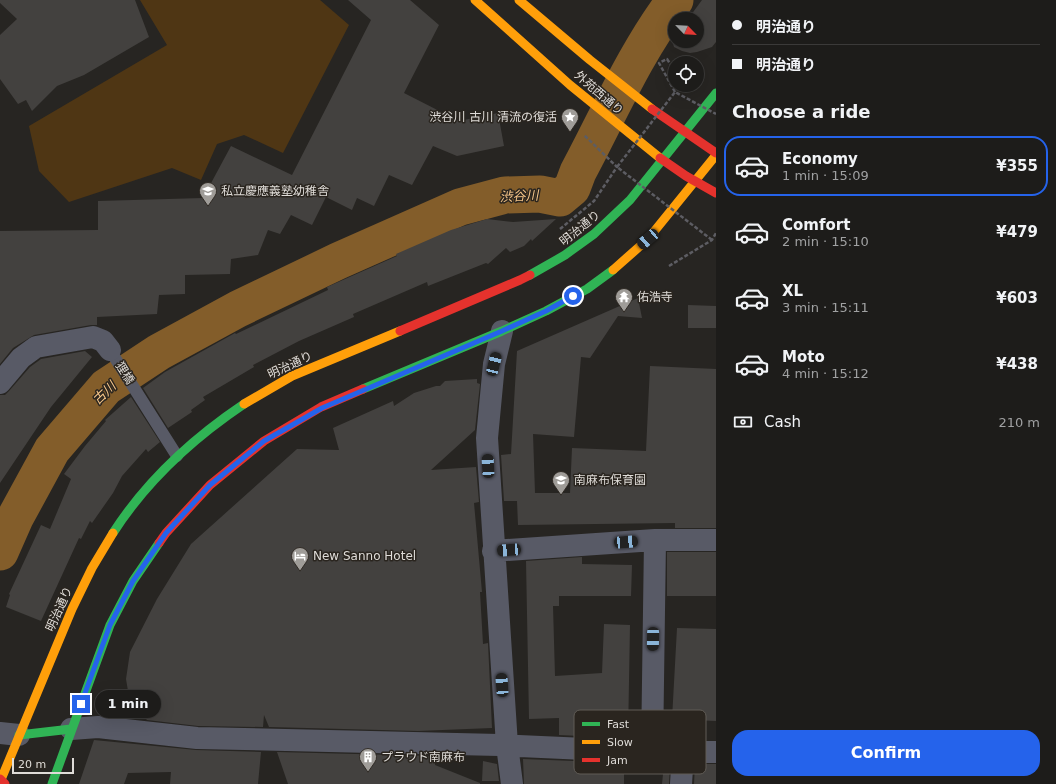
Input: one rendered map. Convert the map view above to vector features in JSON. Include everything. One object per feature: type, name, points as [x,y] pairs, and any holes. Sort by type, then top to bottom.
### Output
[{"type":"main road","name":"外苑西通り","points":[[475,0],[626,132],[661,160],[694,182],[716,193]]},
{"type":"main road","name":"外苑西通り","points":[[519,0],[643,103],[716,154]]},
{"type":"main road","name":"明治通り","points":[[2,781],[10,734],[92,568],[109,539],[127,513],[149,485],[177,456],[200,435],[224,418],[256,396],[292,376],[520,280],[565,255],[594,234],[630,200],[683,132],[716,93]]},
{"type":"main road","points":[[52,784],[110,625],[133,581],[166,533],[210,485],[264,441],[322,408],[502,331],[546,311],[587,289],[621,264],[648,239],[716,154]]},
{"type":"main road","points":[[10,734],[71,729]]},
{"type":"street","points":[[502,331],[494,364],[487,438],[493,551],[507,745],[512,784]]},
{"type":"street","points":[[0,383],[22,358],[36,347],[92,337],[103,341],[110,350]]},
{"type":"street","points":[[493,551],[655,540],[716,540]]},
{"type":"street","points":[[653,710],[655,540]]},
{"type":"street","points":[[71,729],[98,727],[197,738],[507,745],[574,748]]},
{"type":"street","points":[[680,784],[681,774]]},
{"type":"lane","name":"狸橋","points":[[110,350],[177,456]]},
{"type":"path","points":[[668,60],[667,59],[659,63],[668,80]]},
{"type":"path","points":[[560,229],[594,201],[617,167],[674,92],[716,114]]},
{"type":"path","points":[[584,135],[617,167],[712,240]]},
{"type":"path","points":[[669,266],[712,240],[716,233]]},
{"type":"shaded area","points":[[140,0],[320,0],[349,25],[283,153],[244,135],[217,144],[201,180],[172,168],[69,202],[39,171],[29,126],[167,45]]},
{"type":"building","points":[[0,0],[135,0],[149,37],[84,75],[57,86],[32,111],[26,100],[18,104],[0,79],[0,35],[17,19],[0,3]]},
{"type":"building","points":[[348,0],[410,0],[439,25],[404,93],[459,121],[498,113],[504,146],[457,156],[433,146],[412,185],[389,175],[374,206],[357,198],[352,210],[326,197],[312,225],[291,215],[280,234],[268,230],[258,255],[231,259],[230,274],[185,275],[185,294],[159,295],[157,314],[97,317],[97,325],[34,335],[13,348],[0,364],[0,231],[98,230],[98,201],[203,198],[231,146],[292,175],[371,20]]},
{"type":"building","points":[[702,0],[716,0],[716,42],[712,47],[690,53],[676,48],[704,48],[704,12],[693,12]]},
{"type":"building","points":[[487,219],[513,222],[556,219],[532,241],[531,239],[524,246],[510,252],[506,248],[488,264],[486,263],[428,286],[427,282],[353,314],[354,317],[299,341],[253,365],[254,367],[203,397],[205,400],[191,410],[192,412],[168,428],[143,388],[165,372],[235,333],[236,334],[328,290],[327,287],[451,230]]},
{"type":"building","points":[[638,298],[642,318],[618,316],[590,358],[581,357],[574,437],[533,434],[535,493],[570,493],[572,448],[646,451],[650,366],[716,369],[716,528],[675,528],[675,523],[518,525],[517,501],[504,501],[501,455],[511,454],[517,351]]},
{"type":"building","points":[[688,305],[716,306],[716,328],[688,328]]},
{"type":"building","points":[[85,351],[92,357],[51,407],[0,483],[0,395],[5,395],[30,367],[41,359]]},
{"type":"building","name":"New Sanno Hotel","points":[[477,379],[477,383],[480,384],[475,430],[431,470],[476,467],[479,502],[474,503],[482,592],[480,592],[483,644],[488,643],[492,728],[418,731],[269,727],[264,715],[263,727],[198,726],[147,720],[135,707],[130,699],[128,691],[126,679],[130,652],[157,599],[191,544],[297,449],[339,450],[333,428],[393,401],[394,406],[414,393],[440,386],[445,381]]},
{"type":"building","points":[[131,397],[160,442],[148,452],[146,449],[122,476],[113,493],[92,523],[90,521],[81,539],[79,538],[41,621],[6,607],[9,594],[41,525],[50,529],[71,479],[64,474],[106,421],[105,420]]},
{"type":"building","points":[[667,552],[716,552],[716,596],[667,596]]},
{"type":"building","points":[[582,557],[582,564],[632,565],[631,596],[559,596],[559,606],[553,606],[555,676],[602,673],[604,624],[630,625],[628,710],[574,710],[574,736],[559,735],[559,718],[529,719],[526,561]]},
{"type":"building","points":[[677,628],[716,629],[716,721],[706,721],[706,710],[672,710]]},
{"type":"building","points":[[94,740],[196,750],[261,752],[258,784],[170,784],[171,772],[128,773],[124,784],[79,784]]},
{"type":"building","name":"プラウド南麻布","points":[[277,752],[435,756],[435,765],[480,784],[288,784]]},
{"type":"building","points":[[523,759],[574,761],[574,774],[624,774],[624,784],[524,784]]},
{"type":"building","points":[[483,761],[497,764],[499,781],[482,781]]},
{"type":"building","points":[[706,764],[716,764],[716,784],[694,784],[694,774],[706,774]]},
{"type":"building","points":[[663,774],[670,774],[669,784],[662,784]]},
{"type":"waterway","name":"渋谷川","points":[[0,552],[15,518],[52,450],[106,387],[159,352],[238,309],[338,261],[460,207],[505,195],[540,194],[560,198],[572,188],[578,172],[635,62],[647,41],[675,0]]},
{"type":"traffic: fast","points":[[530,275],[565,255],[594,234],[630,200],[716,93]]},
{"type":"traffic: fast","points":[[363,389],[546,311],[587,289],[613,270]]},
{"type":"traffic: fast","points":[[113,533],[140,495],[172,462],[206,431],[244,404]]},
{"type":"traffic: fast","points":[[52,784],[110,625],[133,581],[159,543]]},
{"type":"traffic: fast","points":[[19,735],[71,729]]},
{"type":"traffic: slow","points":[[475,0],[570,85],[660,158]]},
{"type":"traffic: slow","points":[[519,0],[590,60],[652,109]]},
{"type":"traffic: slow","points":[[613,270],[648,239],[716,155]]},
{"type":"traffic: slow","points":[[244,404],[292,376],[400,331]]},
{"type":"traffic: slow","points":[[0,782],[72,609],[92,568],[113,533]]},
{"type":"traffic: jam","points":[[652,109],[716,153]]},
{"type":"traffic: jam","points":[[660,158],[686,176],[716,193]]},
{"type":"traffic: jam","points":[[400,331],[530,275]]},
{"type":"traffic: jam","points":[[159,543],[166,533],[210,485],[264,441],[321,407],[363,389]]},
{"type":"traffic: jam","points":[[0,779],[5,784]]},
{"type":"place","name":"渋谷川 古川 清流の復活","points":[[570,132]]},
{"type":"place","name":"私立慶應義塾幼稚舎","points":[[208,206]]},
{"type":"place","name":"佑浩寺","points":[[624,312]]},
{"type":"place","name":"南麻布保育園","points":[[561,495]]},
{"type":"place","name":"New Sanno Hotel","points":[[300,571]]},
{"type":"place","name":"プラウド南麻布","points":[[368,772]]},
{"type":"route","points":[[81,704],[110,625],[133,581],[166,533],[210,485],[264,441],[322,408],[502,331],[546,311],[573,296]]},
{"type":"water label","name":"古川","points":[[104,393]]}]
